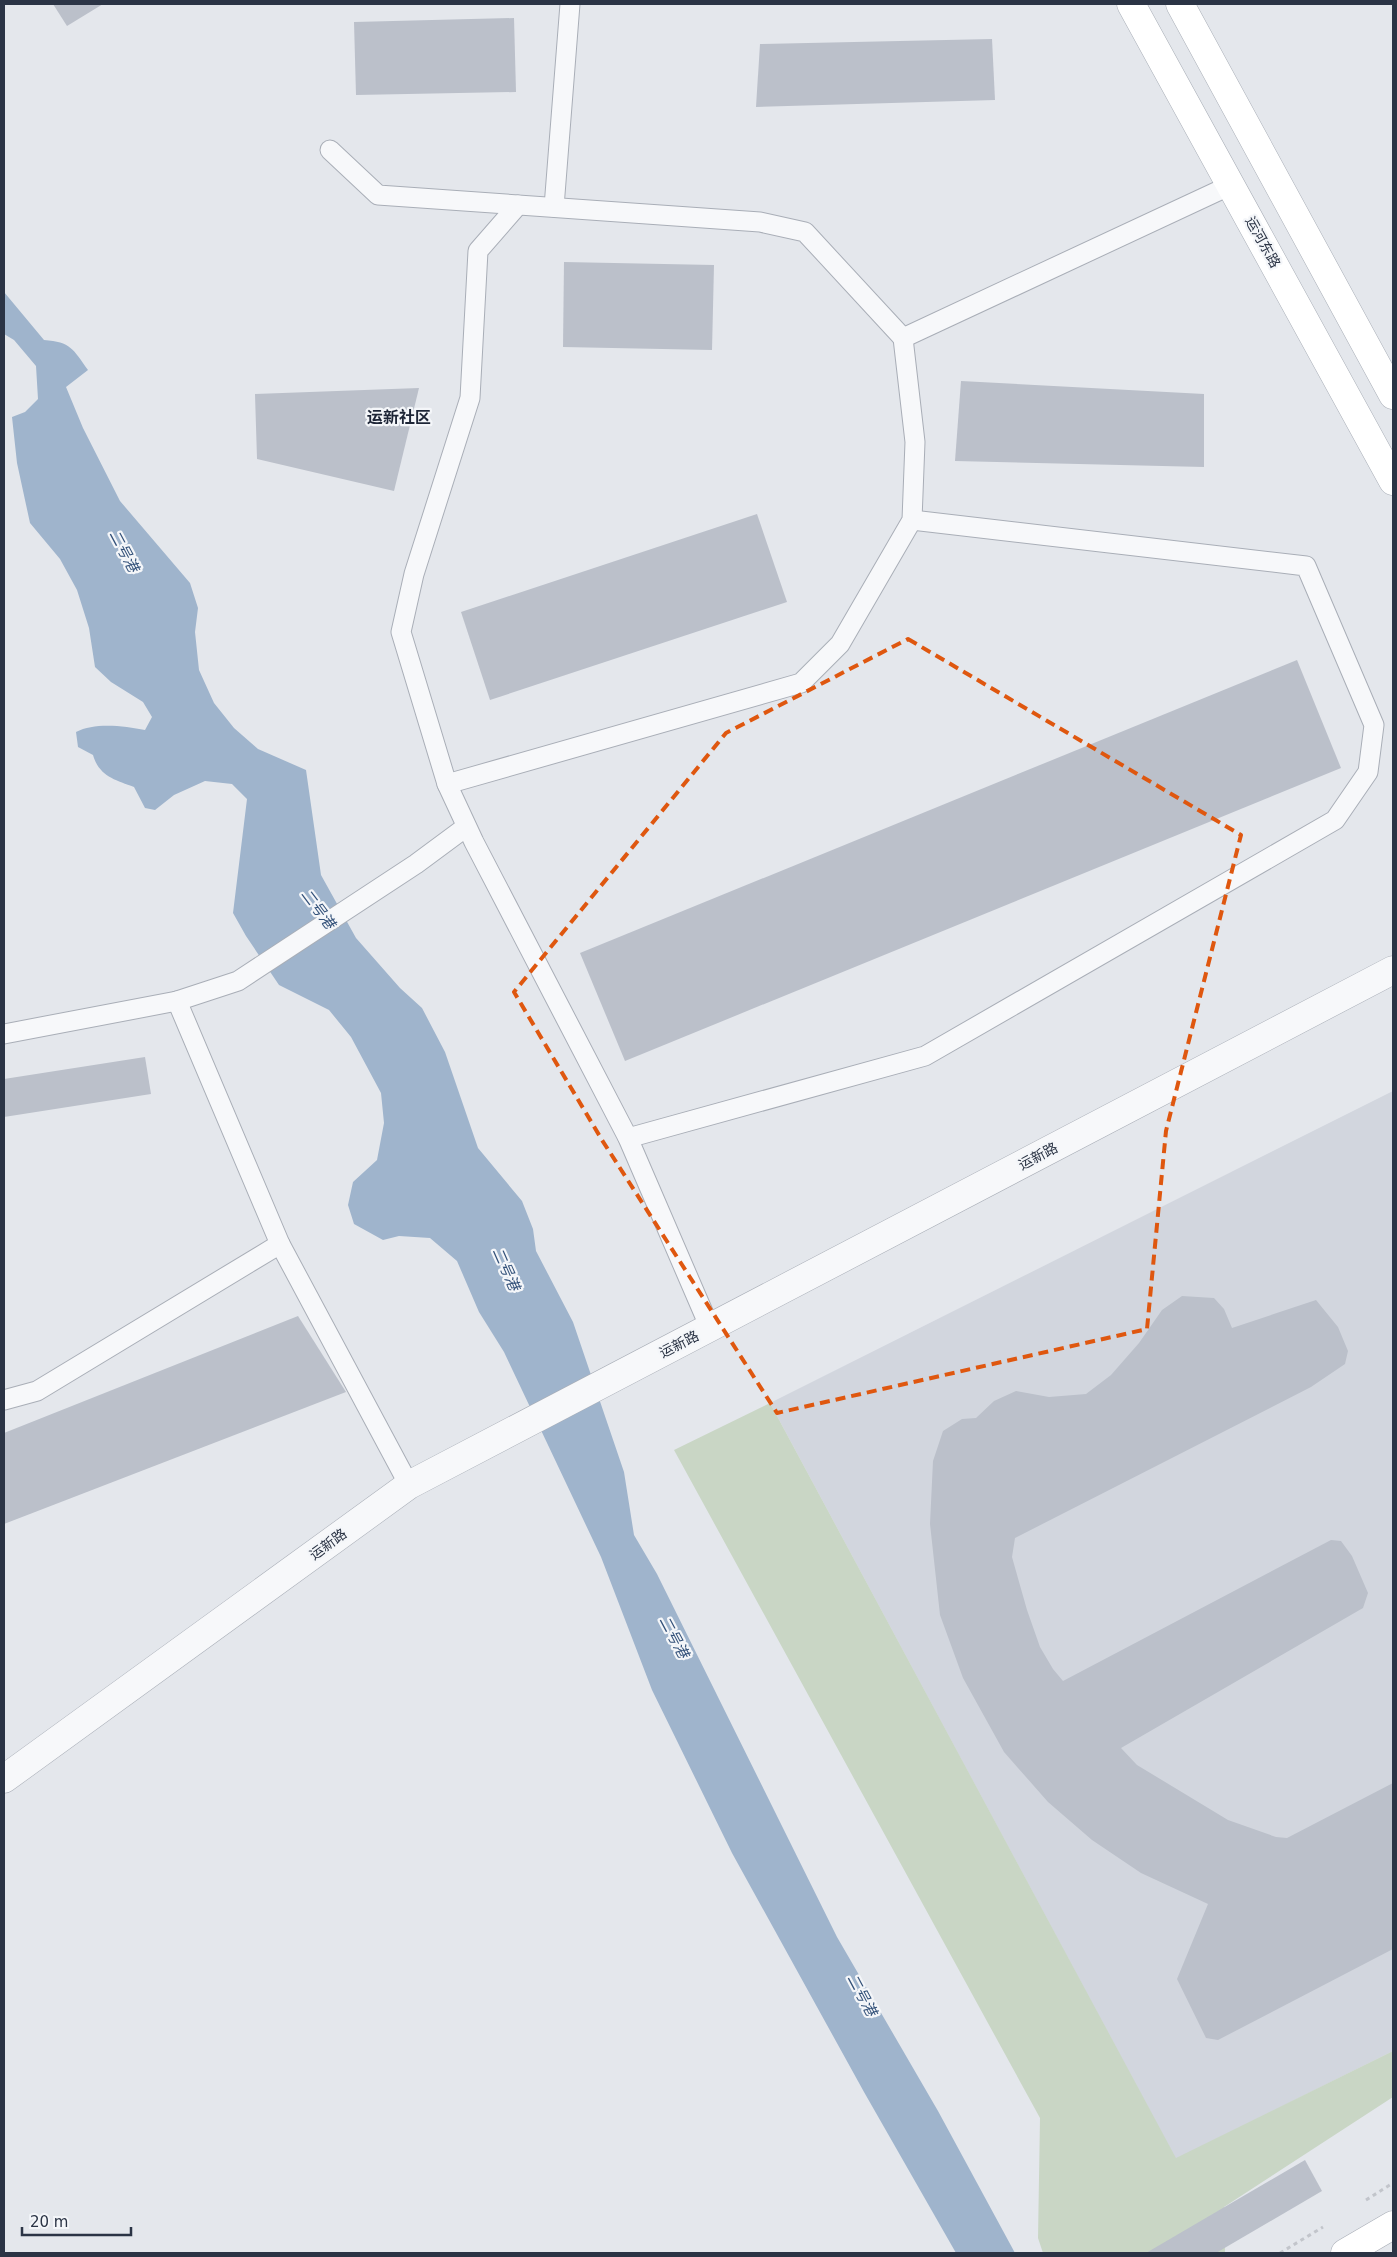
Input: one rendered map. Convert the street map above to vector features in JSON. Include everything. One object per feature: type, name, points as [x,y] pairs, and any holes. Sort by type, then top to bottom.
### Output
[{"type":"main road","name":"运河东路","points":[[1131,4],[1393,481]]},
{"type":"main road","points":[[1180,4],[1393,395]]},
{"type":"main road","points":[[1345,2253],[1393,2225]]},
{"type":"street","name":"运新路","points":[[4,1779],[409,1486],[1393,970]]},
{"type":"lane","points":[[554,207],[570,4]]},
{"type":"lane","points":[[330,150],[378,195],[760,222],[805,232],[903,338],[915,442],[912,520],[840,644],[801,683],[447,784]]},
{"type":"lane","points":[[903,338],[1231,185]]},
{"type":"lane","points":[[518,205],[478,251],[470,398],[414,574],[400,632],[447,784],[466,827],[628,1138],[710,1328]]},
{"type":"lane","points":[[628,1138],[925,1056],[1335,820],[1368,772],[1374,725],[1306,566],[912,520]]},
{"type":"lane","points":[[4,1034],[177,1001],[238,980],[416,864],[466,827]]},
{"type":"lane","points":[[177,1001],[280,1244],[409,1486]]},
{"type":"lane","points":[[4,1400],[37,1391],[280,1244]]},
{"type":"highlighted area","points":[[908,639],[1241,835],[1166,1131],[1147,1329],[777,1413],[602,1140],[514,992],[726,733]]},
{"type":"shaded area","points":[[1393,1091],[1393,2051],[1176,2159],[770,1403]]},
{"type":"green space","points":[[770,1403],[1176,2158],[1393,2051],[1393,2097],[1224,2207],[1225,2253],[1043,2253],[1038,2238],[1040,2118],[674,1450]]},
{"type":"water","name":"二号港","points":[[4,292],[44,340],[66,345],[75,352],[88,370],[66,387],[83,428],[120,501],[190,583],[198,608],[195,632],[199,670],[214,703],[234,728],[258,749],[306,770],[321,875],[356,938],[400,988],[422,1008],[445,1052],[478,1148],[522,1201],[533,1229],[536,1251],[573,1322],[624,1472],[634,1535],[657,1574],[837,1937],[938,2111],[1015,2253],[956,2253],[864,2092],[732,1853],[652,1690],[601,1557],[504,1352],[479,1312],[457,1261],[430,1238],[399,1236],[383,1240],[354,1224],[348,1205],[353,1182],[377,1160],[384,1123],[381,1093],[351,1037],[329,1010],[279,985],[233,913],[247,799],[232,784],[205,781],[174,795],[155,810],[145,808],[134,787],[104,773],[99,768],[93,755],[78,747],[76,732],[101,726],[145,730],[152,717],[143,702],[111,682],[95,667],[89,628],[77,590],[60,559],[30,523],[17,463],[12,417],[25,412],[38,399],[36,366],[14,340],[4,334]]},
{"type":"building","points":[[53,4],[103,4],[67,26]]},
{"type":"building","points":[[514,18],[516,92],[356,95],[354,22]]},
{"type":"building","points":[[992,39],[995,100],[756,107],[760,44]]},
{"type":"building","points":[[564,262],[714,265],[712,350],[563,347]]},
{"type":"building","points":[[961,381],[1204,394],[1204,467],[955,461]]},
{"type":"building","points":[[419,388],[394,491],[257,459],[255,394]]},
{"type":"building","points":[[757,514],[787,602],[490,700],[461,612]]},
{"type":"building","points":[[1297,660],[1341,768],[625,1061],[580,953]]},
{"type":"building","points":[[145,1057],[151,1094],[4,1117],[4,1079]]},
{"type":"building","points":[[1182,1296],[1214,1298],[1224,1309],[1232,1328],[1316,1300],[1338,1327],[1348,1351],[1345,1364],[1311,1387],[1015,1538],[1012,1557],[1040,1647],[1053,1669],[1063,1681],[1331,1540],[1341,1541],[1352,1556],[1368,1593],[1363,1608],[1121,1748],[1137,1765],[1228,1820],[1276,1837],[1287,1838],[1393,1783],[1393,1949],[1218,2040],[1206,2038],[1177,1979],[1208,1904],[1141,1873],[1092,1840],[1048,1802],[1004,1752],[963,1678],[940,1615],[930,1524],[933,1461],[943,1431],[962,1419],[976,1418],[994,1401],[1016,1391],[1049,1397],[1086,1394],[1111,1375],[1139,1343],[1162,1310]]},
{"type":"building","points":[[298,1316],[346,1392],[4,1524],[4,1433]]},
{"type":"building","points":[[1305,2160],[1322,2191],[1216,2253],[1146,2253]]},
{"type":"district","name":"运新社区","points":[[399,417]]}]
